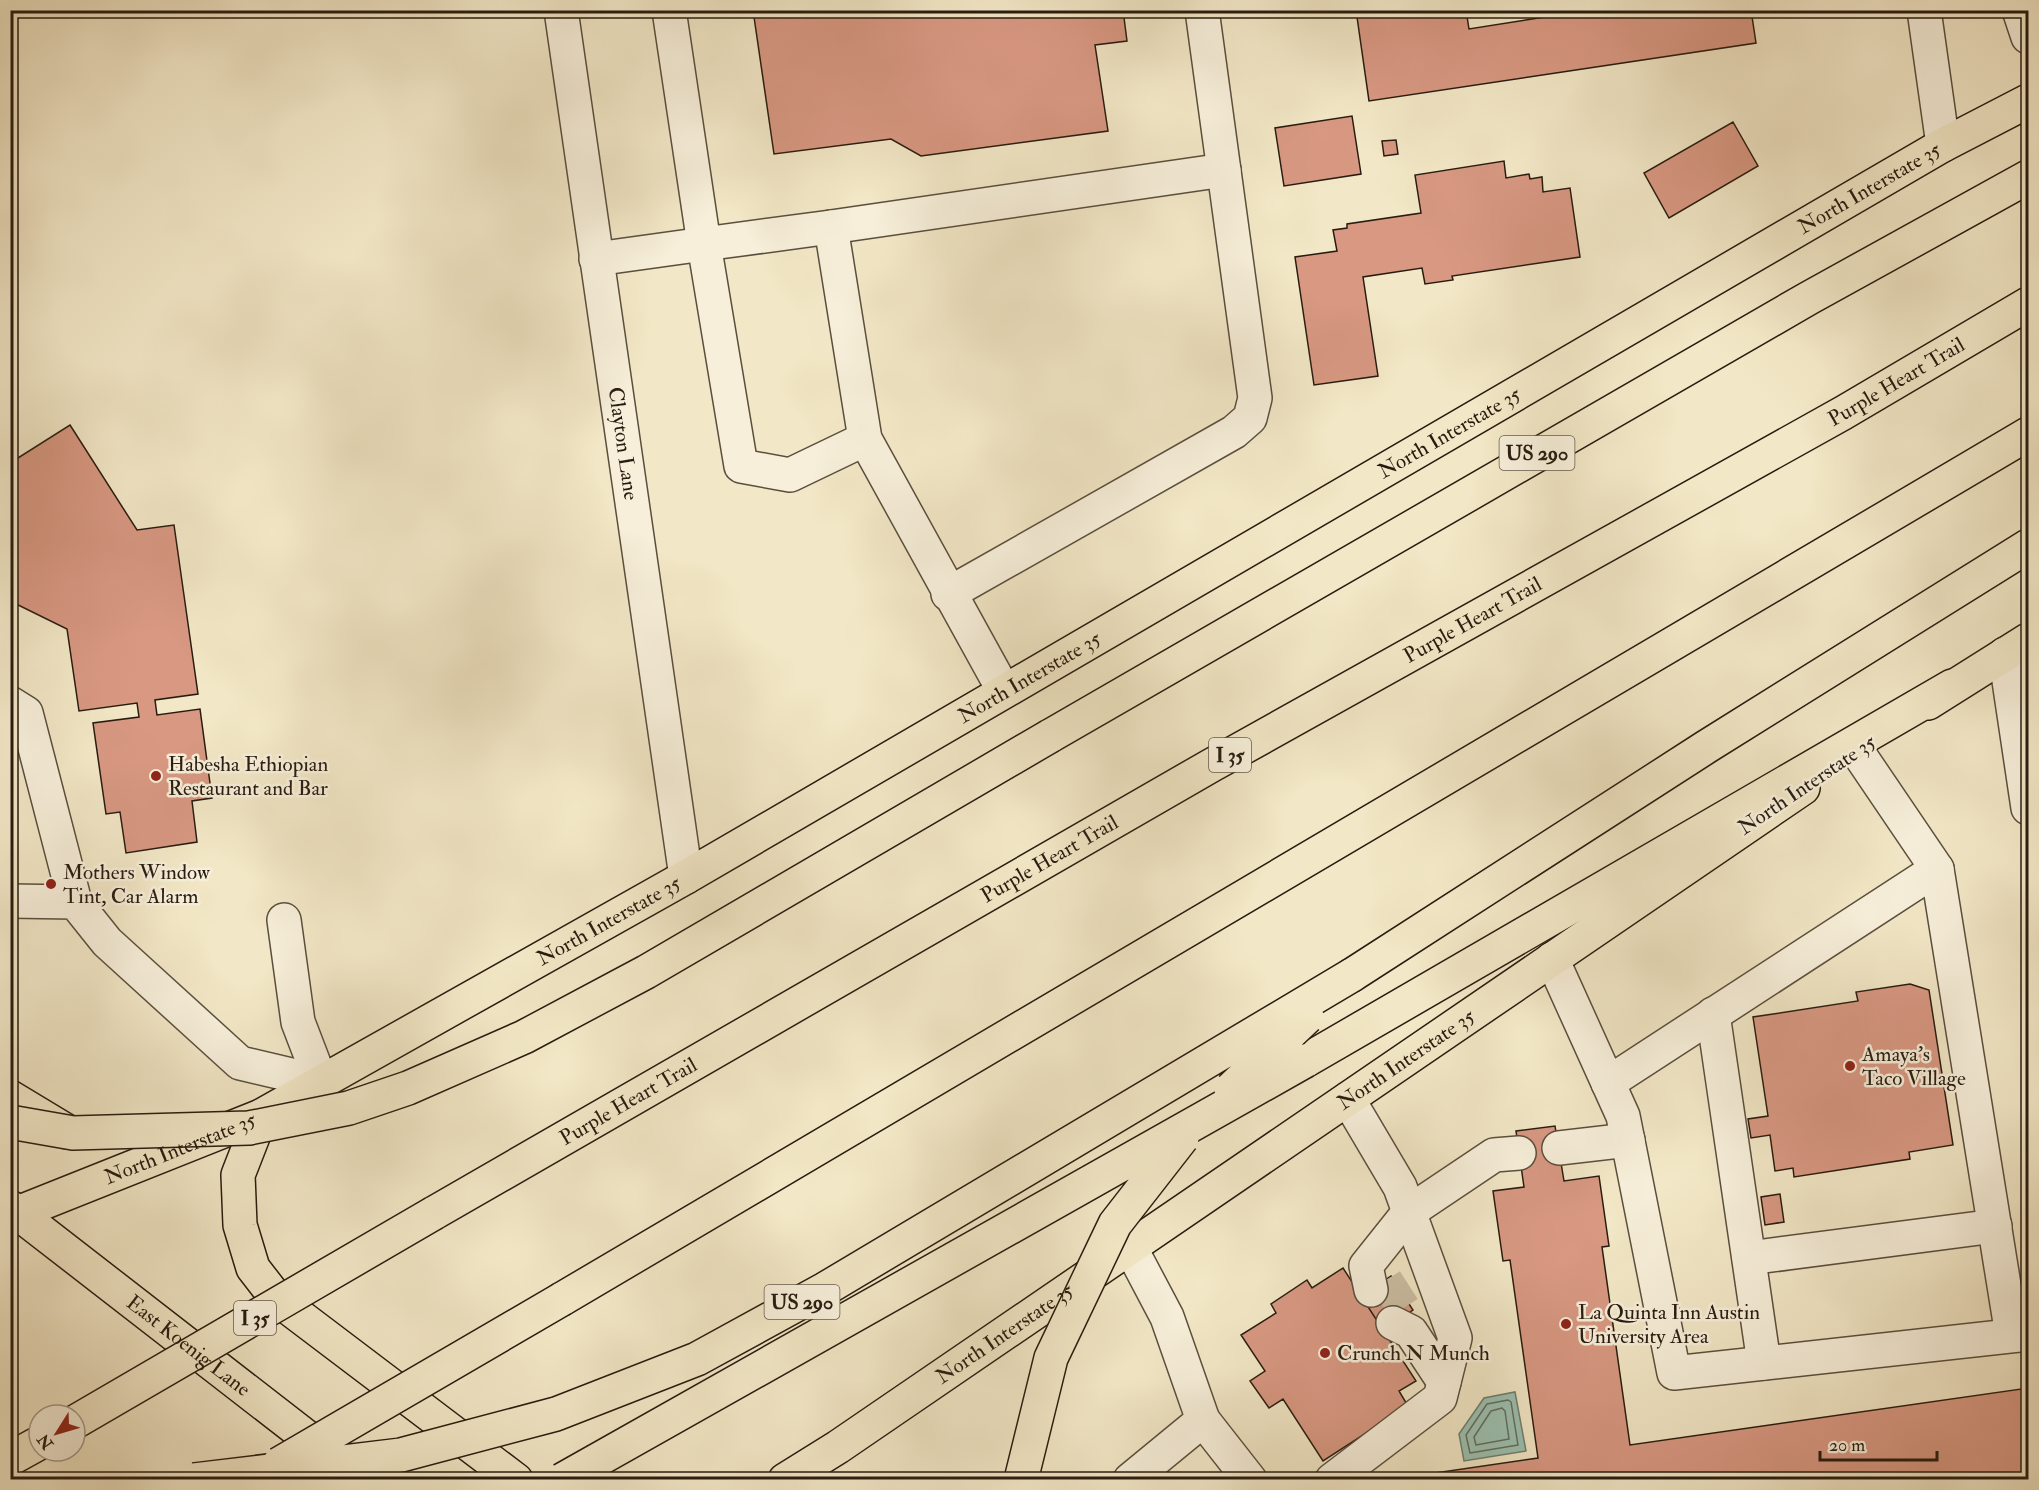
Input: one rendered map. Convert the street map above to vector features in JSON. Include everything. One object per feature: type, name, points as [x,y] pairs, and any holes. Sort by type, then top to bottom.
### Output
[{"type":"main road","name":"North Interstate 35","points":[[13,1212],[261,1116],[686,877],[1943,145],[2028,101]]},
{"type":"main road","name":"US 290","points":[[10,1122],[73,1133],[249,1128],[349,1108],[408,1088],[524,1036],[646,972],[1809,297],[2028,177]]},
{"type":"main road","name":"Purple Heart Trail","points":[[87,1415],[1191,777],[1843,412],[2028,304]]},
{"type":"main road","points":[[252,1479],[562,1299],[2028,434]]},
{"type":"main road","name":"US 290","points":[[194,1479],[401,1455],[556,1413],[697,1359],[825,1289],[1352,975],[1706,747],[2028,546]]},
{"type":"main road","name":"North Interstate 35","points":[[785,1479],[838,1447],[1952,686],[2017,647]]},
{"type":"main road","points":[[562,1479],[1305,1061],[1952,686]]},
{"type":"main road","points":[[1021,1479],[1051,1358],[1115,1224],[1188,1130],[1352,975]]},
{"type":"main road","points":[[10,1097],[66,1132],[93,1137],[112,1134],[150,1140],[261,1116]]},
{"type":"main road","points":[[261,1116],[238,1175],[240,1225],[253,1268],[277,1299],[516,1479]]},
{"type":"main road","name":"East Koenig Lane","points":[[13,1212],[362,1479]]},
{"type":"main road","points":[[828,1479],[838,1447]]},
{"type":"main road","points":[[10,1459],[27,1450]]},
{"type":"street","name":"Clayton Lane","points":[[561,10],[686,877]]},
{"type":"street","points":[[669,10],[704,244],[741,466],[790,475],[865,440]]},
{"type":"street","points":[[948,594],[1234,432],[1250,418],[1255,398],[1202,10]]},
{"type":"street","points":[[1924,10],[1943,145]]},
{"type":"street","points":[[2019,10],[2028,37]]},
{"type":"street","points":[[597,259],[1224,170]]},
{"type":"street","points":[[831,227],[865,440],[1004,692]]},
{"type":"street","points":[[2017,647],[2028,808]]},
{"type":"street","points":[[10,703],[26,713],[75,902],[107,942],[240,1063],[321,1082]]},
{"type":"street","points":[[1552,959],[1623,1116],[1674,1373],[2020,1335],[1995,1226],[1937,869],[1857,751]]},
{"type":"street","points":[[1608,1083],[1937,869]]},
{"type":"street","points":[[10,901],[75,902]]},
{"type":"street","points":[[284,920],[298,1022],[321,1082]]},
{"type":"street","points":[[1713,1014],[1764,1363]]},
{"type":"street","points":[[1332,1479],[1440,1398],[1455,1338],[1400,1187],[1348,1099]]},
{"type":"street","points":[[1559,1148],[1628,1140]]},
{"type":"street","points":[[1374,1279],[1409,1212],[1494,1155],[1519,1153]]},
{"type":"street","points":[[1749,1258],[1995,1226]]},
{"type":"street","points":[[1130,1247],[1167,1317],[1203,1420],[1250,1479]]},
{"type":"street","points":[[1404,1323],[1444,1382]]},
{"type":"street","points":[[1130,1479],[1203,1420]]},
{"type":"water","points":[[1515,1392],[1526,1451],[1464,1461],[1459,1434],[1484,1398]]},
{"type":"building","points":[[753,10],[1123,10],[1127,41],[1095,45],[1108,131],[921,156],[891,139],[774,154]]},
{"type":"building","points":[[1356,10],[1466,10],[1469,29],[1590,10],[1751,10],[1756,43],[1369,101]]},
{"type":"building","points":[[1352,116],[1361,174],[1284,186],[1275,128]]},
{"type":"building","points":[[1733,122],[1758,166],[1669,218],[1644,173]]},
{"type":"building","points":[[1396,140],[1398,154],[1384,156],[1382,141]]},
{"type":"building","points":[[1504,161],[1506,178],[1529,174],[1530,179],[1542,177],[1543,192],[1570,188],[1580,257],[1452,276],[1453,280],[1425,284],[1422,268],[1363,277],[1378,376],[1314,385],[1295,257],[1337,251],[1333,230],[1347,228],[1347,224],[1421,213],[1415,175]]},
{"type":"building","points":[[70,425],[137,530],[174,525],[198,694],[155,700],[157,715],[200,709],[212,798],[192,801],[197,842],[126,853],[120,812],[106,814],[93,723],[139,717],[137,703],[79,711],[67,629],[10,601],[10,463]]},
{"type":"building","name":"Amaya’s Taco Village","points":[[1910,984],[1929,990],[1953,1145],[1909,1152],[1910,1159],[1794,1177],[1793,1168],[1775,1171],[1770,1135],[1751,1138],[1748,1119],[1768,1116],[1753,1017],[1858,1001],[1856,992]]},
{"type":"building","name":"La Quinta Inn Austin University Area","points":[[1555,1126],[1564,1181],[1599,1176],[1609,1246],[1602,1247],[1630,1445],[2028,1388],[2028,1480],[1387,1480],[1538,1458],[1510,1260],[1503,1261],[1493,1191],[1524,1187],[1516,1131]]},
{"type":"building","points":[[1780,1194],[1784,1222],[1765,1225],[1761,1197]]},
{"type":"building","name":"Crunch N Munch","points":[[1343,1268],[1416,1381],[1399,1391],[1408,1406],[1323,1461],[1283,1399],[1269,1408],[1250,1381],[1265,1371],[1241,1335],[1276,1313],[1271,1304],[1307,1280],[1312,1288]]},
{"type":"building","points":[[1391,1276],[1413,1310],[1383,1330],[1361,1296]]},
{"type":"tunnel","points":[[1386,1280],[1407,1313]]},
{"type":"place","name":"Habesha Ethiopian Restaurant and Bar","points":[[156,776]]},
{"type":"place","name":"Mothers Window Tint, Car Alarm","points":[[51,884]]},
{"type":"place","name":"Amaya’s Taco Village","points":[[1850,1066]]},
{"type":"place","name":"La Quinta Inn Austin University Area","points":[[1566,1324]]},
{"type":"place","name":"Crunch N Munch","points":[[1325,1353]]}]
